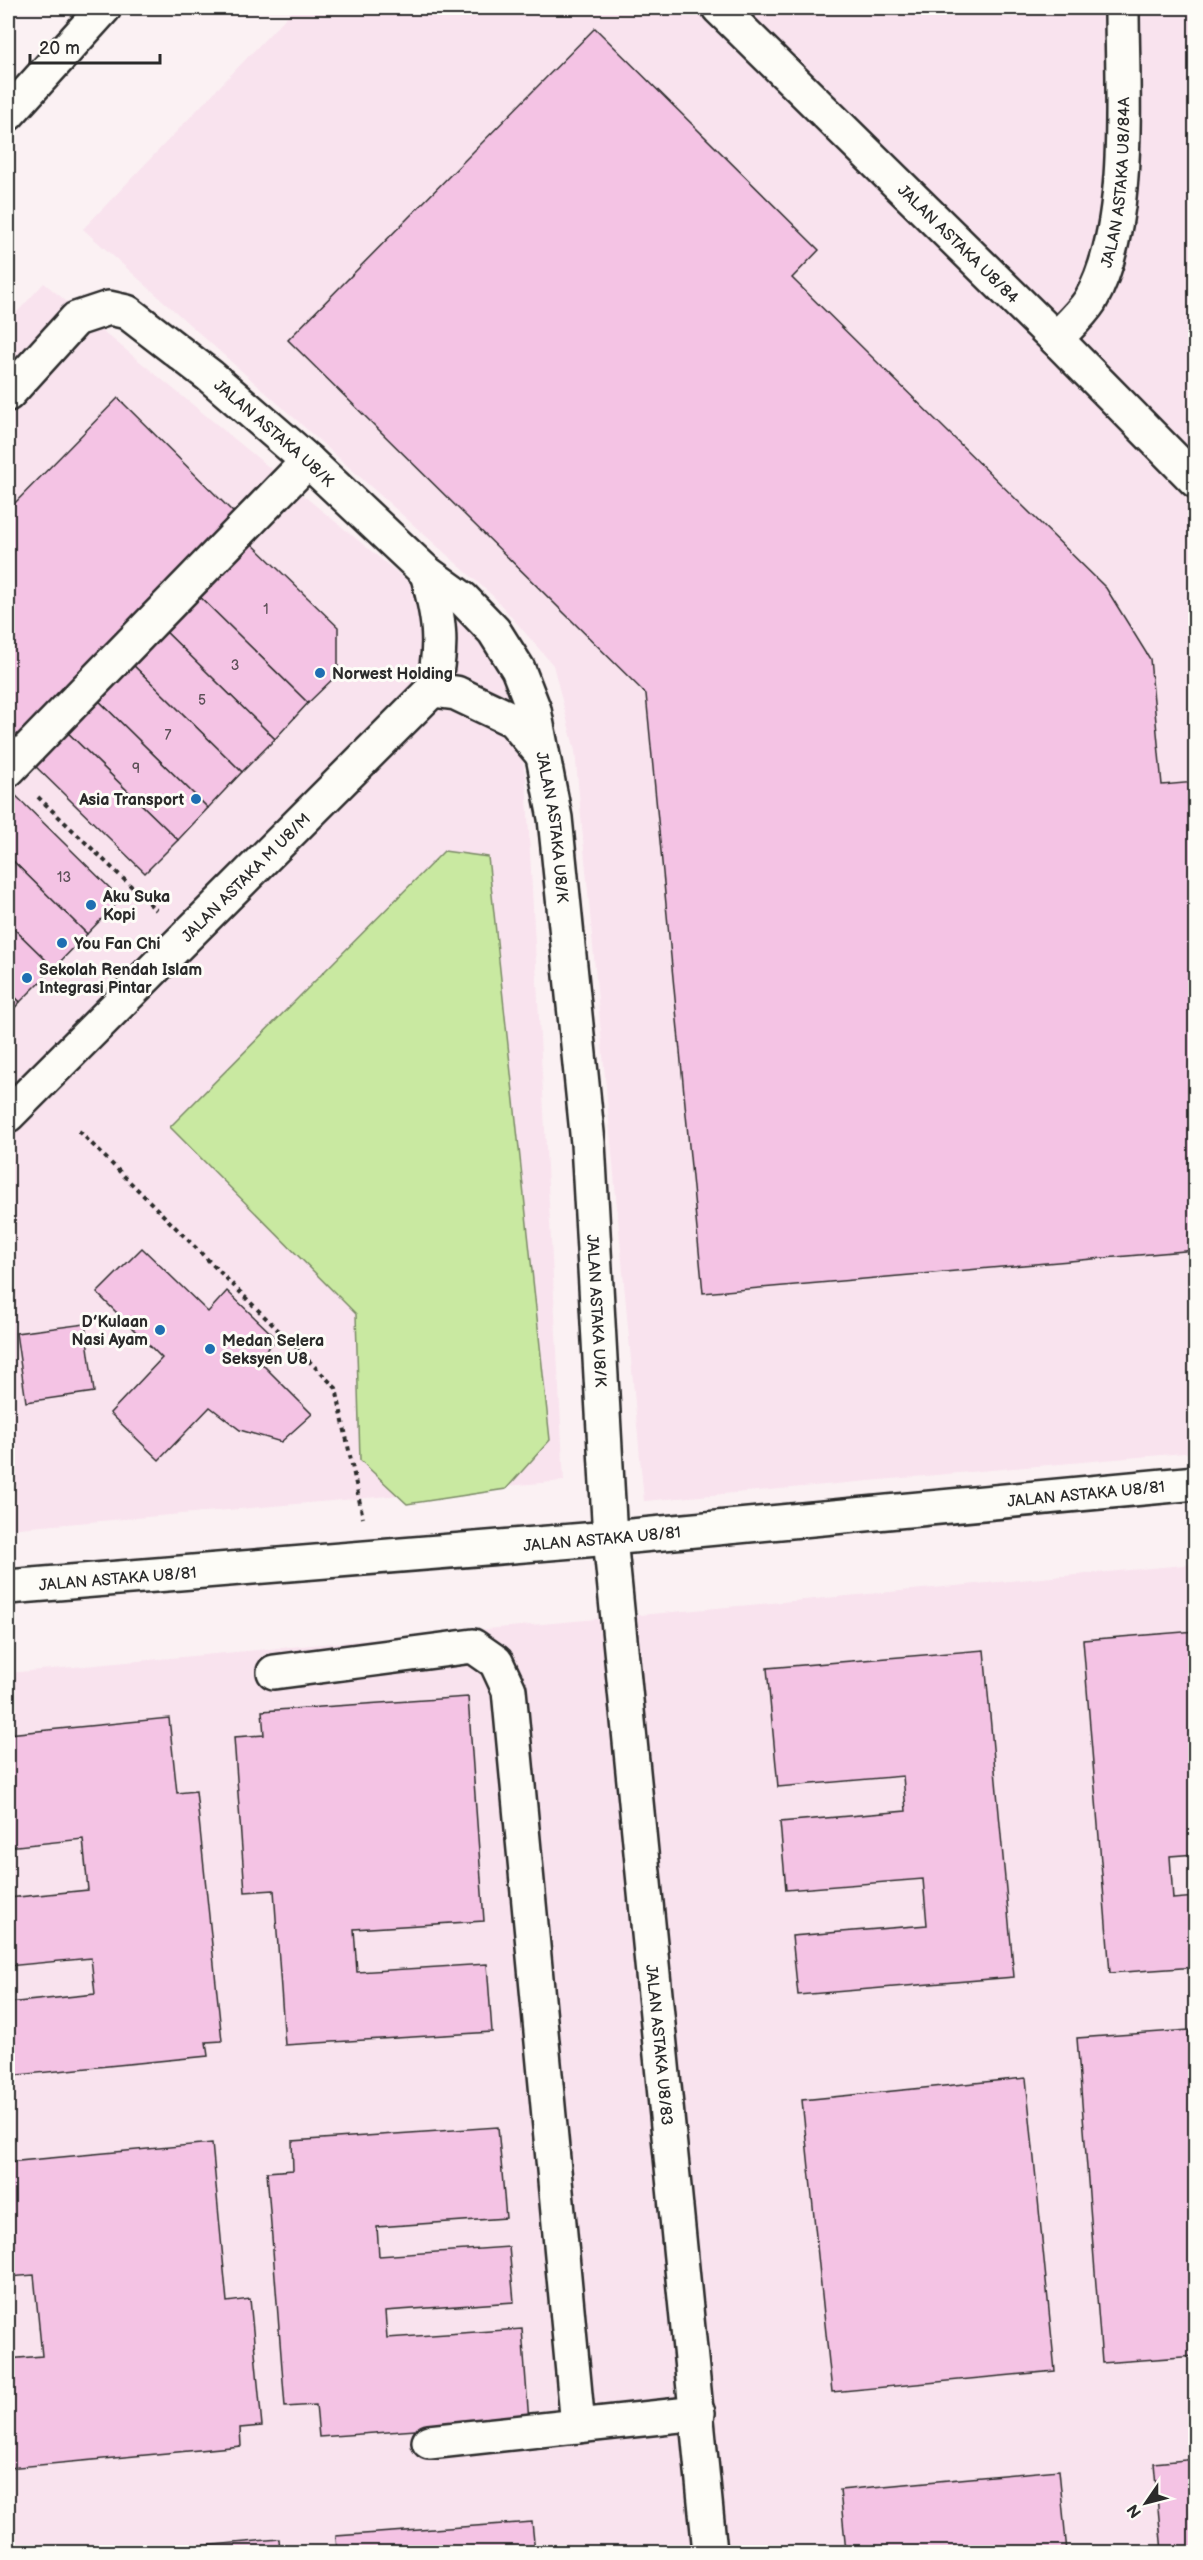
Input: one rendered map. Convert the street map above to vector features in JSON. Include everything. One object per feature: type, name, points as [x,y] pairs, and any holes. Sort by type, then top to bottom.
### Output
[{"type":"street","points":[[8,114],[104,8]]},
{"type":"street","name":"JALAN ASTAKA U8/84","points":[[719,8],[1056,339],[1196,481]]},
{"type":"street","name":"JALAN ASTAKA U8/84A","points":[[1056,339],[1089,302],[1107,260],[1122,179],[1122,8]]},
{"type":"street","name":"JALAN ASTAKA U8/K","points":[[8,394],[76,319],[109,308],[127,312],[210,376],[308,462],[427,573],[463,599],[500,641],[518,669],[534,710],[555,818],[588,1143],[610,1538]]},
{"type":"street","points":[[8,769],[308,462]]},
{"type":"street","points":[[427,573],[439,617],[437,673],[432,690],[456,693],[513,720],[542,754]]},
{"type":"street","name":"JALAN ASTAKA M U8/M","points":[[8,1115],[432,690]]},
{"type":"street","name":"JALAN ASTAKA U8/81","points":[[8,1587],[610,1538],[1196,1483]]},
{"type":"street","name":"JALAN ASTAKA U8/83","points":[[610,1538],[710,2553]]},
{"type":"street","points":[[274,1672],[473,1646],[496,1662],[509,1690],[578,2426]]},
{"type":"street","points":[[429,2442],[698,2413]]},
{"type":"path","points":[[8,769],[184,938]]},
{"type":"path","points":[[79,1131],[336,1388],[365,1528]]},
{"type":"shaded area","points":[[295,8],[1195,8],[1195,1452],[644,1501],[575,751],[553,665],[494,597],[83,229]]},
{"type":"shaded area","points":[[44,283],[486,645],[508,682],[526,778],[564,1481],[8,1529],[8,322]]},
{"type":"shaded area","points":[[1195,1564],[1195,2552],[8,2552],[8,1673]]},
{"type":"green space","points":[[444,851],[488,857],[550,1440],[506,1489],[407,1504],[360,1460],[356,1314],[170,1127]]},
{"type":"building","points":[[595,28],[819,250],[792,278],[1106,588],[1150,659],[1162,785],[1196,782],[1196,1250],[703,1293],[646,694],[288,340]]},
{"type":"building","points":[[118,398],[238,517],[11,748],[8,744],[8,510]]},
{"type":"building","points":[[247,539],[338,627],[338,674],[308,703],[195,592]]},
{"type":"building","points":[[195,592],[308,703],[275,739],[162,628]]},
{"type":"building","points":[[162,628],[275,739],[242,772],[129,661]]},
{"type":"building","points":[[129,661],[242,772],[208,808],[95,697]]},
{"type":"building","points":[[95,697],[208,808],[178,840],[64,729]]},
{"type":"building","points":[[64,729],[178,840],[145,873],[31,762]]},
{"type":"building","points":[[8,788],[121,899],[87,934],[8,856]]},
{"type":"building","points":[[8,856],[87,934],[54,968],[8,923]]},
{"type":"building","points":[[8,923],[54,968],[20,1002],[8,990]]},
{"type":"building","points":[[8,990],[20,1002],[8,1015]]},
{"type":"building","name":"Medan Selera Seksyen U8","points":[[142,1248],[208,1312],[227,1291],[277,1339],[257,1359],[312,1414],[281,1442],[240,1430],[210,1407],[159,1460],[110,1413],[162,1358],[97,1293]]},
{"type":"building","points":[[85,1324],[94,1392],[26,1402],[16,1333]]},
{"type":"building","points":[[1196,1631],[1196,1854],[1170,1856],[1173,1899],[1196,1897],[1196,1967],[1110,1973],[1083,1640]]},
{"type":"building","points":[[984,1650],[1014,1977],[798,1995],[792,1936],[927,1925],[923,1879],[786,1890],[780,1822],[906,1811],[903,1776],[778,1787],[767,1668]]},
{"type":"building","points":[[468,1697],[484,1921],[354,1929],[357,1972],[487,1964],[492,2032],[285,2045],[274,1890],[245,1892],[234,1737],[264,1735],[262,1711]]},
{"type":"building","points":[[169,1718],[177,1793],[196,1791],[222,2041],[206,2042],[208,2056],[8,2076],[8,2003],[95,1994],[91,1958],[8,1966],[8,1898],[88,1890],[83,1839],[8,1847],[8,1734]]},
{"type":"building","points":[[1189,2030],[1192,2073],[1196,2073],[1196,2356],[1102,2363],[1077,2038]]},
{"type":"building","points":[[1026,2078],[1055,2371],[832,2392],[802,2100]]},
{"type":"building","points":[[498,2127],[506,2218],[377,2227],[379,2256],[509,2247],[514,2302],[385,2311],[387,2338],[522,2329],[529,2422],[319,2437],[316,2405],[285,2407],[267,2172],[293,2170],[292,2141]]},
{"type":"building","points":[[212,2143],[227,2302],[250,2299],[262,2426],[240,2428],[241,2446],[8,2468],[8,2359],[42,2356],[34,2275],[8,2277],[8,2162]]},
{"type":"building","points":[[1196,2459],[1196,2552],[1162,2552],[1154,2463]]},
{"type":"building","points":[[1059,2470],[1067,2552],[846,2552],[840,2490]]},
{"type":"building","points":[[532,2522],[535,2552],[337,2552],[336,2536]]},
{"type":"building","points":[[279,2539],[280,2552],[133,2552]]},
{"type":"place","name":"Norwest Holding","points":[[320,673]]},
{"type":"place","name":"Asia Transport","points":[[196,799]]},
{"type":"place","name":"Aku Suka Kopi","points":[[91,905]]},
{"type":"place","name":"You Fan Chi","points":[[62,943]]},
{"type":"place","name":"Sekolah Rendah Islam Integrasi Pintar","points":[[27,978]]},
{"type":"place","name":"D’Kulaan Nasi Ayam","points":[[160,1330]]},
{"type":"place","name":"Medan Selera Seksyen U8","points":[[210,1349]]}]
